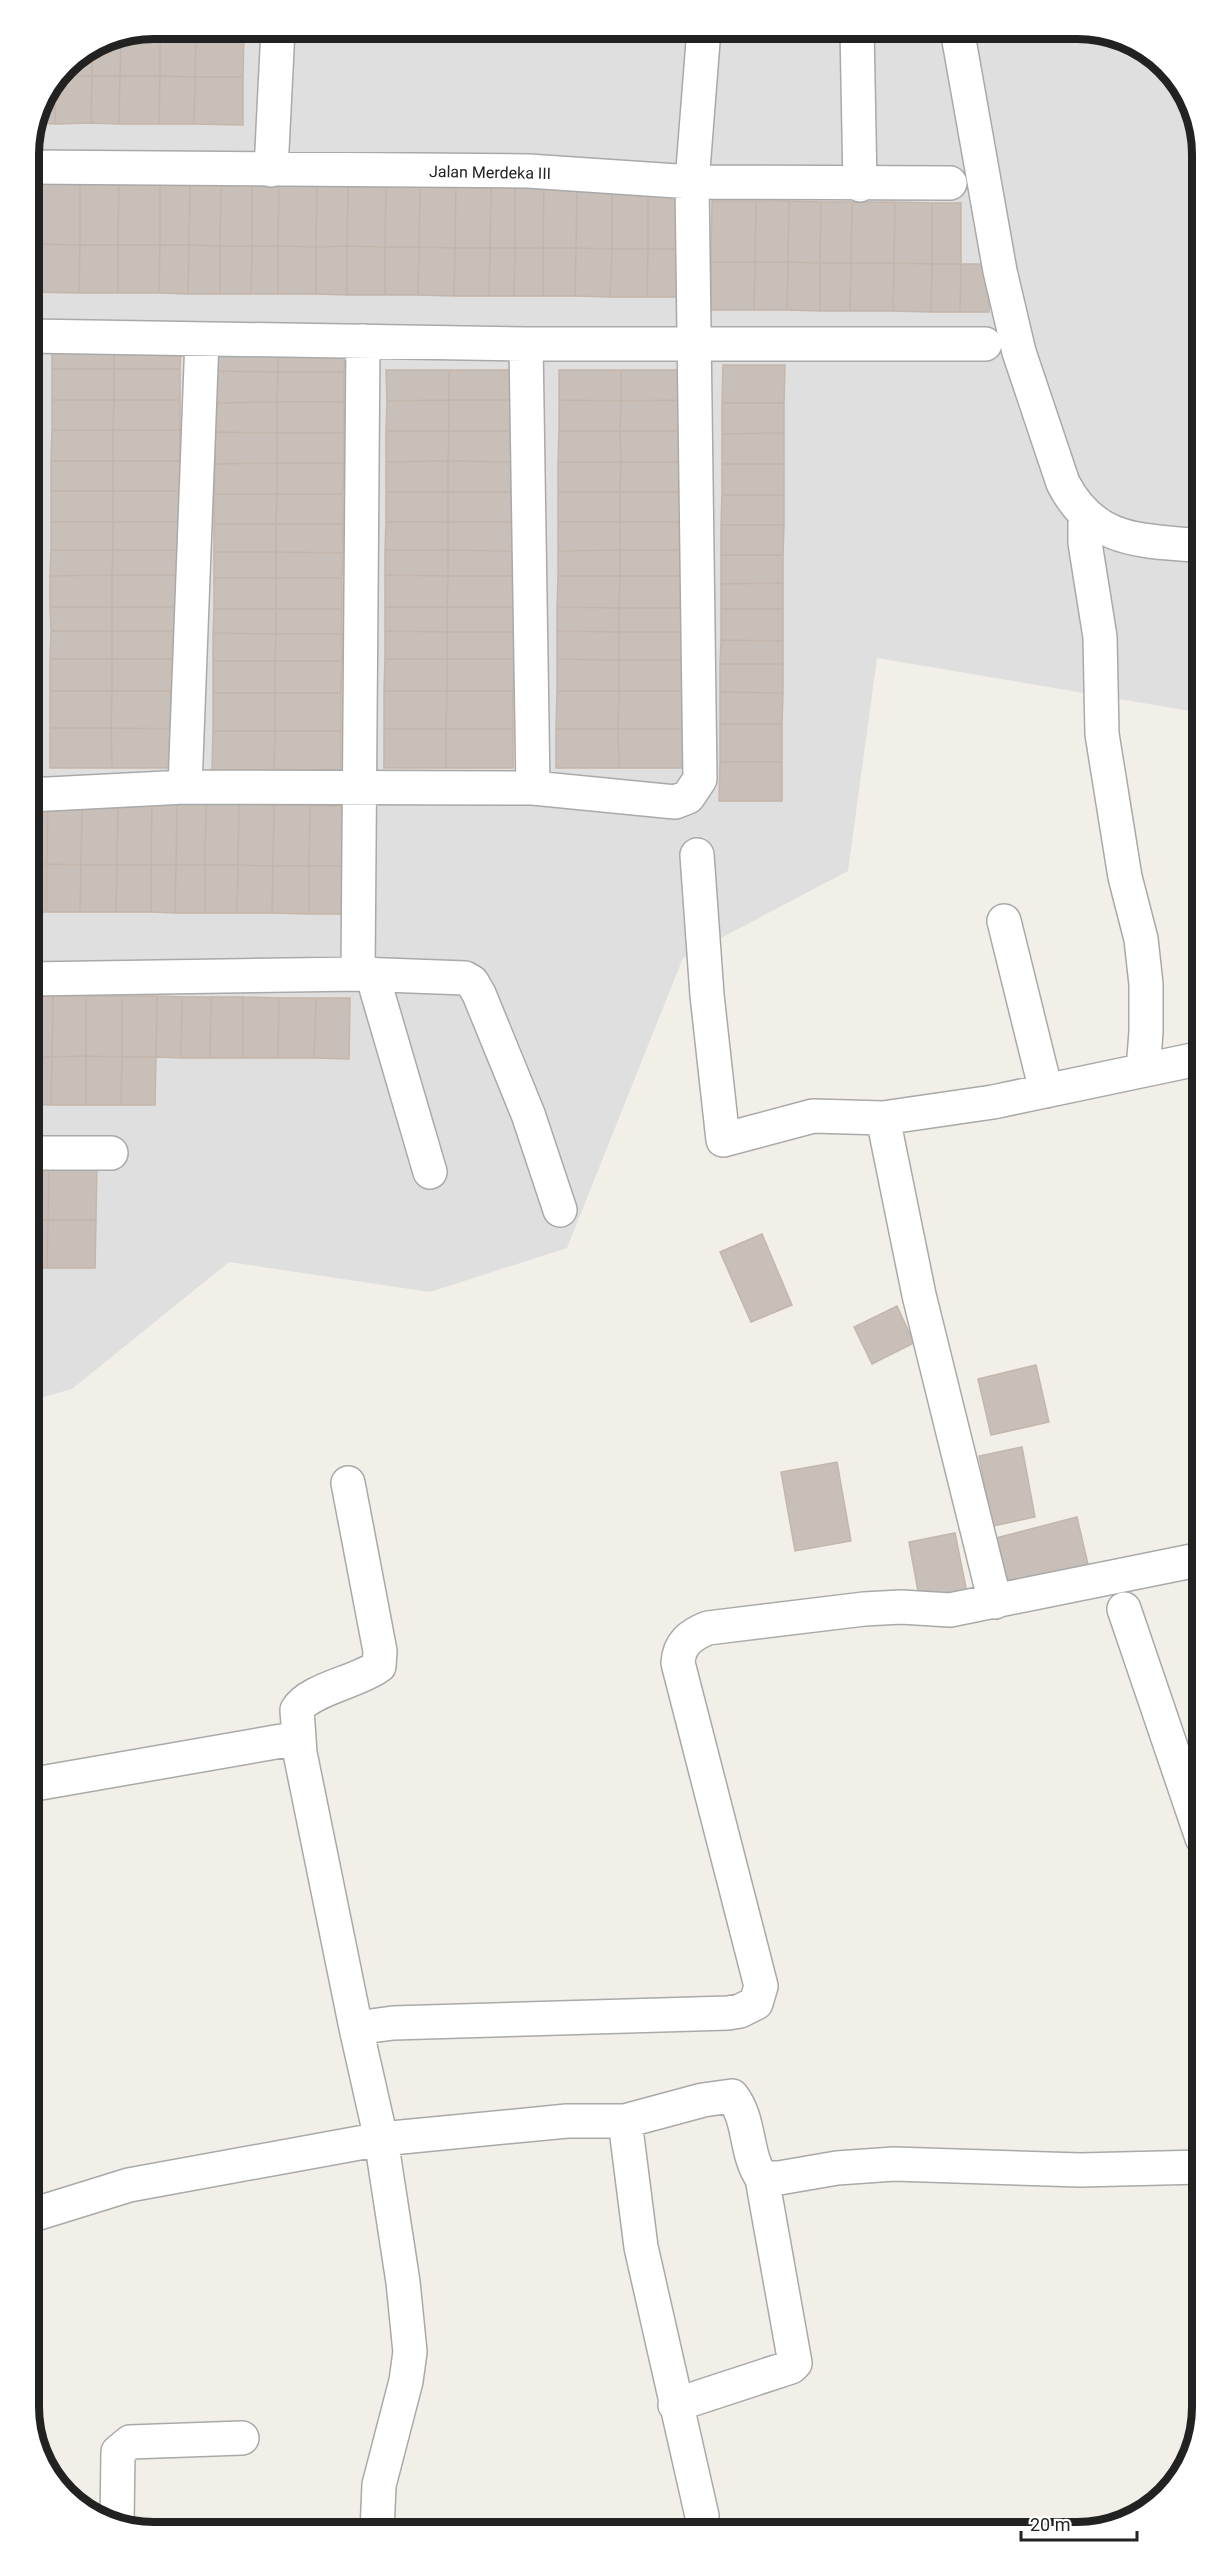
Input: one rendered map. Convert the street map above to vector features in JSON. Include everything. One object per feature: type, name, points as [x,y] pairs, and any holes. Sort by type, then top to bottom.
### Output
[{"type":"street","points":[[270,170],[277,39]]},
{"type":"street","points":[[39,794],[185,787],[360,786],[532,788],[675,802],[688,797],[700,779],[696,344],[692,182],[703,39]]},
{"type":"street","points":[[857,39],[860,184]]},
{"type":"street","points":[[959,39],[1000,271],[1019,352],[1063,483],[1073,503],[1084,516],[1111,532],[1131,539],[1192,545]]},
{"type":"street","name":"Jalan Merdeka III","points":[[39,167],[528,171],[692,182],[950,183]]},
{"type":"street","points":[[39,336],[526,344],[985,344]]},
{"type":"street","points":[[185,787],[202,339]]},
{"type":"street","points":[[363,341],[360,786],[365,974],[430,1172]]},
{"type":"street","points":[[526,344],[532,788]]},
{"type":"street","points":[[1084,516],[1085,543],[1100,637],[1102,734],[1125,877],[1141,939],[1146,984],[1143,1070]]},
{"type":"street","points":[[697,855],[707,995],[723,1140],[813,1116],[883,1118],[993,1102],[1192,1060]]},
{"type":"street","points":[[1004,921],[1046,1090]]},
{"type":"street","points":[[39,979],[365,974],[459,976],[472,982],[528,1114],[560,1210]]},
{"type":"street","points":[[883,1118],[919,1295],[995,1602]]},
{"type":"street","points":[[39,1153],[111,1153]]},
{"type":"street","points":[[348,1483],[380,1651],[379,1665],[369,1674],[301,1704],[297,1710],[300,1753],[381,2139],[403,2282],[410,2352],[406,2381],[379,2485],[377,2522]]},
{"type":"street","points":[[356,2028],[393,2023],[729,2013],[749,2007],[760,1996],[760,1986],[678,1663],[681,1647],[696,1633],[708,1628],[864,1609],[901,1607],[950,1610],[1192,1561]]},
{"type":"street","points":[[1124,1609],[1192,1806]]},
{"type":"street","points":[[39,1783],[299,1738]]},
{"type":"street","points":[[39,2213],[129,2185],[381,2139],[567,2121],[625,2121],[703,2100],[732,2096],[740,2107],[756,2169],[762,2178],[795,2362],[791,2367],[675,2405]]},
{"type":"street","points":[[625,2121],[641,2247],[702,2516]]},
{"type":"street","points":[[762,2178],[780,2178],[837,2168],[894,2164],[1080,2170],[1192,2167]]},
{"type":"street","points":[[117,2516],[118,2452],[123,2445],[130,2442],[242,2438]]},
{"type":"shaded area","points":[[147,39],[1084,39],[1121,48],[1147,63],[1168,84],[1177,97],[1186,117],[1192,147],[1192,711],[877,658],[848,871],[683,958],[567,1248],[430,1292],[229,1262],[72,1389],[39,1398],[39,147],[45,117],[58,90],[90,58],[117,45]]},
{"type":"building","points":[[160,39],[160,76],[120,76],[121,44]]},
{"type":"building","points":[[160,39],[196,39],[195,77],[160,76]]},
{"type":"building","points":[[196,39],[244,39],[243,77],[195,77]]},
{"type":"building","points":[[121,44],[120,76],[92,76],[92,57]]},
{"type":"building","points":[[92,57],[92,76],[71,75]]},
{"type":"building","points":[[71,75],[92,76],[91,123],[55,124],[55,96],[58,90]]},
{"type":"building","points":[[92,76],[120,76],[119,124],[91,123]]},
{"type":"building","points":[[120,76],[160,76],[159,124],[119,124]]},
{"type":"building","points":[[160,76],[195,77],[194,124],[159,124]]},
{"type":"building","points":[[195,77],[243,77],[243,125],[194,124]]},
{"type":"building","points":[[55,96],[55,124],[43,123]]},
{"type":"building","points":[[39,183],[80,184],[80,245],[39,244]]},
{"type":"building","points":[[80,184],[119,184],[118,245],[80,245]]},
{"type":"building","points":[[119,184],[160,184],[160,245],[118,245]]},
{"type":"building","points":[[160,184],[190,185],[189,245],[160,245]]},
{"type":"building","points":[[190,185],[221,185],[220,246],[189,245]]},
{"type":"building","points":[[221,185],[252,185],[252,246],[220,246]]},
{"type":"building","points":[[252,185],[279,185],[278,246],[252,246]]},
{"type":"building","points":[[279,185],[317,185],[316,247],[278,246]]},
{"type":"building","points":[[317,185],[348,186],[347,246],[316,247]]},
{"type":"building","points":[[348,186],[386,186],[385,247],[347,246]]},
{"type":"building","points":[[386,186],[420,187],[419,247],[385,247]]},
{"type":"building","points":[[420,187],[456,187],[455,248],[419,247]]},
{"type":"building","points":[[456,187],[491,187],[490,248],[455,248]]},
{"type":"building","points":[[491,187],[515,187],[515,248],[490,248]]},
{"type":"building","points":[[515,187],[544,187],[543,248],[515,248]]},
{"type":"building","points":[[544,187],[577,188],[576,248],[543,248]]},
{"type":"building","points":[[577,188],[612,188],[612,249],[576,248]]},
{"type":"building","points":[[612,188],[648,188],[648,249],[612,249]]},
{"type":"building","points":[[648,188],[683,188],[682,249],[648,249]]},
{"type":"building","points":[[712,201],[756,201],[755,262],[711,262]]},
{"type":"building","points":[[756,201],[789,201],[788,262],[755,262]]},
{"type":"building","points":[[789,201],[821,202],[820,263],[788,262]]},
{"type":"building","points":[[821,202],[852,202],[851,263],[820,263]]},
{"type":"building","points":[[852,202],[895,202],[894,263],[851,263]]},
{"type":"building","points":[[895,202],[932,203],[932,264],[894,263]]},
{"type":"building","points":[[932,203],[961,203],[961,264],[932,264]]},
{"type":"building","points":[[39,244],[80,245],[79,293],[39,292]]},
{"type":"building","points":[[80,245],[118,245],[118,293],[79,293]]},
{"type":"building","points":[[118,245],[160,245],[159,293],[118,293]]},
{"type":"building","points":[[160,245],[189,245],[188,294],[159,293]]},
{"type":"building","points":[[189,245],[220,246],[220,294],[188,294]]},
{"type":"building","points":[[220,246],[252,246],[251,294],[220,294]]},
{"type":"building","points":[[252,246],[278,246],[278,294],[251,294]]},
{"type":"building","points":[[278,246],[316,247],[316,294],[278,294]]},
{"type":"building","points":[[347,246],[385,247],[385,295],[347,295]]},
{"type":"building","points":[[347,246],[347,295],[316,294],[316,247]]},
{"type":"building","points":[[385,247],[419,247],[418,295],[385,295]]},
{"type":"building","points":[[419,247],[455,248],[454,296],[418,295]]},
{"type":"building","points":[[455,248],[490,248],[489,296],[454,296]]},
{"type":"building","points":[[490,248],[515,248],[514,296],[489,296]]},
{"type":"building","points":[[515,248],[543,248],[543,296],[514,296]]},
{"type":"building","points":[[543,248],[576,248],[575,296],[543,296]]},
{"type":"building","points":[[576,248],[612,249],[610,297],[575,296]]},
{"type":"building","points":[[612,249],[648,249],[647,297],[610,297]]},
{"type":"building","points":[[648,249],[682,249],[682,297],[647,297]]},
{"type":"building","points":[[711,262],[755,262],[754,310],[711,310]]},
{"type":"building","points":[[755,262],[788,262],[787,310],[754,310]]},
{"type":"building","points":[[788,262],[820,263],[820,311],[787,310]]},
{"type":"building","points":[[820,263],[851,263],[850,311],[820,311]]},
{"type":"building","points":[[851,263],[894,263],[893,311],[850,311]]},
{"type":"building","points":[[894,263],[932,264],[931,312],[893,311]]},
{"type":"building","points":[[932,264],[961,264],[960,312],[931,312]]},
{"type":"building","points":[[961,264],[989,264],[989,312],[960,312]]},
{"type":"building","points":[[52,344],[114,344],[114,369],[52,369]]},
{"type":"building","points":[[114,344],[181,344],[180,369],[114,369]]},
{"type":"building","points":[[216,345],[278,346],[278,372],[216,371]]},
{"type":"building","points":[[278,346],[345,346],[344,372],[278,372]]},
{"type":"building","points":[[723,365],[785,365],[784,403],[722,403]]},
{"type":"building","points":[[52,369],[114,369],[114,400],[52,400]]},
{"type":"building","points":[[114,369],[180,369],[180,400],[114,400]]},
{"type":"building","points":[[386,370],[449,370],[449,400],[387,401]]},
{"type":"building","points":[[449,370],[516,370],[515,400],[449,400]]},
{"type":"building","points":[[559,370],[621,370],[621,401],[559,400]]},
{"type":"building","points":[[621,370],[687,370],[687,400],[621,401]]},
{"type":"building","points":[[216,371],[278,372],[277,402],[215,403]]},
{"type":"building","points":[[278,372],[344,372],[344,402],[277,402]]},
{"type":"building","points":[[52,400],[114,400],[113,430],[52,430]]},
{"type":"building","points":[[114,400],[180,400],[180,430],[113,430]]},
{"type":"building","points":[[449,400],[449,431],[386,431],[387,401]]},
{"type":"building","points":[[449,400],[515,400],[515,431],[449,431]]},
{"type":"building","points":[[559,400],[621,401],[620,431],[559,431]]},
{"type":"building","points":[[687,400],[687,431],[620,431],[621,401]]},
{"type":"building","points":[[277,402],[344,402],[344,433],[277,433]]},
{"type":"building","points":[[277,402],[277,433],[215,432],[215,403]]},
{"type":"building","points":[[722,403],[784,403],[784,433],[722,434]]},
{"type":"building","points":[[52,430],[113,430],[113,461],[51,461]]},
{"type":"building","points":[[113,430],[180,430],[180,461],[113,461]]},
{"type":"building","points":[[386,431],[449,431],[448,461],[386,462]]},
{"type":"building","points":[[449,431],[515,431],[514,462],[448,461]]},
{"type":"building","points":[[559,431],[620,431],[621,462],[558,462]]},
{"type":"building","points":[[620,431],[687,431],[687,462],[621,462]]},
{"type":"building","points":[[215,432],[277,433],[277,463],[215,464]]},
{"type":"building","points":[[277,433],[344,433],[344,463],[277,463]]},
{"type":"building","points":[[784,433],[784,464],[722,464],[722,434]]},
{"type":"building","points":[[51,461],[113,461],[113,491],[51,491]]},
{"type":"building","points":[[113,461],[180,461],[180,491],[113,491]]},
{"type":"building","points":[[448,461],[448,492],[386,492],[386,462]]},
{"type":"building","points":[[448,461],[514,462],[515,492],[448,492]]},
{"type":"building","points":[[558,462],[621,462],[620,492],[558,492]]},
{"type":"building","points":[[621,462],[687,462],[687,492],[620,492]]},
{"type":"building","points":[[277,463],[344,463],[343,494],[277,494]]},
{"type":"building","points":[[277,463],[277,494],[214,494],[215,464]]},
{"type":"building","points":[[722,464],[784,464],[784,495],[722,495]]},
{"type":"building","points":[[51,491],[113,491],[113,522],[51,522]]},
{"type":"building","points":[[113,491],[180,491],[179,522],[113,522]]},
{"type":"building","points":[[386,492],[448,492],[448,522],[386,522]]},
{"type":"building","points":[[448,492],[515,492],[515,522],[448,522]]},
{"type":"building","points":[[558,492],[620,492],[620,522],[558,522]]},
{"type":"building","points":[[620,492],[687,492],[687,522],[620,522]]},
{"type":"building","points":[[214,494],[277,494],[276,524],[214,524]]},
{"type":"building","points":[[277,494],[343,494],[343,524],[276,524]]},
{"type":"building","points":[[722,495],[784,495],[784,525],[721,525]]},
{"type":"building","points":[[51,522],[113,522],[113,550],[51,550]]},
{"type":"building","points":[[113,522],[179,522],[179,550],[113,550]]},
{"type":"building","points":[[386,522],[448,522],[448,550],[385,550]]},
{"type":"building","points":[[448,522],[515,522],[514,551],[448,550]]},
{"type":"building","points":[[558,522],[620,522],[620,550],[558,551]]},
{"type":"building","points":[[620,522],[687,522],[686,550],[620,550]]},
{"type":"building","points":[[214,524],[276,524],[276,552],[214,552]]},
{"type":"building","points":[[276,524],[343,524],[343,553],[276,552]]},
{"type":"building","points":[[721,525],[784,525],[783,555],[721,555]]},
{"type":"building","points":[[51,550],[113,550],[112,575],[50,576]]},
{"type":"building","points":[[113,550],[179,550],[179,575],[112,575]]},
{"type":"building","points":[[385,550],[448,550],[448,576],[385,575]]},
{"type":"building","points":[[448,550],[514,551],[514,576],[448,576]]},
{"type":"building","points":[[620,550],[620,576],[558,576],[558,551]]},
{"type":"building","points":[[620,550],[686,550],[686,576],[620,576]]},
{"type":"building","points":[[214,552],[276,552],[276,578],[214,578]]},
{"type":"building","points":[[276,552],[343,553],[342,578],[276,578]]},
{"type":"building","points":[[721,555],[783,555],[783,583],[721,584]]},
{"type":"building","points":[[112,575],[112,607],[50,607],[50,576]]},
{"type":"building","points":[[112,575],[179,575],[179,607],[112,607]]},
{"type":"building","points":[[385,575],[448,576],[447,607],[385,607]]},
{"type":"building","points":[[448,576],[514,576],[514,607],[447,607]]},
{"type":"building","points":[[558,576],[620,576],[619,608],[557,607]]},
{"type":"building","points":[[620,576],[686,576],[686,608],[619,608]]},
{"type":"building","points":[[214,578],[276,578],[276,609],[214,609]]},
{"type":"building","points":[[276,578],[342,578],[342,609],[276,609]]},
{"type":"building","points":[[783,583],[783,609],[721,609],[721,584]]},
{"type":"building","points":[[50,607],[112,607],[112,631],[51,631]]},
{"type":"building","points":[[112,607],[179,607],[179,631],[112,631]]},
{"type":"building","points":[[385,607],[447,607],[447,632],[385,631]]},
{"type":"building","points":[[447,607],[514,607],[514,632],[447,632]]},
{"type":"building","points":[[557,607],[619,608],[619,632],[557,631]]},
{"type":"building","points":[[619,608],[686,608],[686,632],[619,632]]},
{"type":"building","points":[[214,609],[276,609],[276,634],[213,633]]},
{"type":"building","points":[[276,609],[342,609],[342,634],[276,634]]},
{"type":"building","points":[[721,609],[783,609],[783,641],[721,640]]},
{"type":"building","points":[[51,631],[112,631],[112,659],[50,659]]},
{"type":"building","points":[[112,631],[179,631],[179,659],[112,659]]},
{"type":"building","points":[[385,631],[447,632],[447,659],[385,659]]},
{"type":"building","points":[[557,631],[619,632],[619,660],[557,659]]},
{"type":"building","points":[[447,632],[514,632],[514,659],[447,659]]},
{"type":"building","points":[[619,632],[686,632],[686,660],[619,660]]},
{"type":"building","points":[[213,633],[276,634],[275,661],[213,661]]},
{"type":"building","points":[[276,634],[342,634],[342,661],[275,661]]},
{"type":"building","points":[[721,640],[783,641],[783,664],[720,664]]},
{"type":"building","points":[[50,659],[112,659],[112,691],[50,691]]},
{"type":"building","points":[[112,659],[179,659],[178,691],[112,691]]},
{"type":"building","points":[[385,659],[447,659],[447,691],[384,691]]},
{"type":"building","points":[[447,659],[514,659],[513,691],[447,691]]},
{"type":"building","points":[[557,659],[619,660],[619,691],[557,691]]},
{"type":"building","points":[[619,660],[686,660],[685,691],[619,691]]},
{"type":"building","points":[[213,661],[275,661],[275,693],[213,693]]},
{"type":"building","points":[[275,661],[342,661],[341,693],[275,693]]},
{"type":"building","points":[[720,664],[783,664],[783,693],[720,692]]},
{"type":"building","points":[[50,691],[112,691],[111,728],[50,728]]},
{"type":"building","points":[[112,691],[178,691],[178,729],[111,728]]},
{"type":"building","points":[[384,691],[447,691],[446,729],[384,729]]},
{"type":"building","points":[[447,691],[513,691],[513,729],[446,729]]},
{"type":"building","points":[[557,691],[619,691],[618,729],[556,729]]},
{"type":"building","points":[[619,691],[685,691],[685,729],[618,729]]},
{"type":"building","points":[[720,692],[783,693],[782,724],[720,724]]},
{"type":"building","points":[[213,693],[275,693],[275,731],[213,731]]},
{"type":"building","points":[[275,693],[341,693],[341,731],[275,731]]},
{"type":"building","points":[[720,724],[782,724],[782,762],[720,762]]},
{"type":"building","points":[[50,728],[111,728],[112,768],[50,768]]},
{"type":"building","points":[[111,728],[178,729],[178,768],[112,768]]},
{"type":"building","points":[[384,729],[446,729],[446,768],[384,768]]},
{"type":"building","points":[[446,729],[513,729],[513,768],[446,768]]},
{"type":"building","points":[[556,729],[618,729],[619,768],[556,768]]},
{"type":"building","points":[[618,729],[685,729],[685,768],[619,768]]},
{"type":"building","points":[[213,731],[275,731],[274,770],[212,770]]},
{"type":"building","points":[[275,731],[341,731],[341,770],[274,770]]},
{"type":"building","points":[[720,762],[782,762],[782,801],[719,801]]},
{"type":"building","points":[[39,803],[48,803],[47,864],[39,864]]},
{"type":"building","points":[[48,803],[82,803],[81,865],[47,864]]},
{"type":"building","points":[[82,803],[118,803],[117,865],[81,865]]},
{"type":"building","points":[[118,803],[152,804],[151,865],[117,865]]},
{"type":"building","points":[[152,804],[177,804],[176,865],[151,865]]},
{"type":"building","points":[[177,804],[206,804],[205,865],[176,865]]},
{"type":"building","points":[[206,804],[239,804],[238,865],[205,865]]},
{"type":"building","points":[[239,804],[274,805],[273,866],[238,865]]},
{"type":"building","points":[[274,805],[310,805],[309,866],[273,866]]},
{"type":"building","points":[[310,805],[345,806],[343,866],[309,866]]},
{"type":"building","points":[[39,864],[47,864],[46,912],[39,912]]},
{"type":"building","points":[[47,864],[81,865],[80,912],[46,912]]},
{"type":"building","points":[[81,865],[117,865],[116,912],[80,912]]},
{"type":"building","points":[[117,865],[151,865],[151,912],[116,912]]},
{"type":"building","points":[[151,865],[176,865],[175,913],[151,912]]},
{"type":"building","points":[[176,865],[205,865],[205,913],[175,913]]},
{"type":"building","points":[[205,865],[238,865],[237,913],[205,913]]},
{"type":"building","points":[[238,865],[273,866],[272,913],[237,913]]},
{"type":"building","points":[[273,866],[309,866],[309,914],[272,913]]},
{"type":"building","points":[[309,866],[343,866],[343,914],[309,914]]},
{"type":"building","points":[[39,995],[53,996],[52,1057],[39,1057]]},
{"type":"building","points":[[53,996],[86,996],[86,1056],[52,1057]]},
{"type":"building","points":[[86,996],[122,996],[122,1057],[86,1056]]},
{"type":"building","points":[[122,996],[157,996],[156,1057],[122,1057]]},
{"type":"building","points":[[157,996],[182,997],[181,1058],[156,1057]]},
{"type":"building","points":[[182,997],[211,997],[210,1058],[181,1058]]},
{"type":"building","points":[[211,997],[243,997],[243,1058],[210,1058]]},
{"type":"building","points":[[243,997],[279,998],[278,1058],[243,1058]]},
{"type":"building","points":[[279,998],[316,998],[314,1058],[278,1058]]},
{"type":"building","points":[[316,998],[350,998],[349,1059],[314,1058]]},
{"type":"building","points":[[86,1056],[86,1105],[51,1105],[52,1057]]},
{"type":"building","points":[[86,1056],[122,1057],[121,1105],[86,1105]]},
{"type":"building","points":[[39,1057],[52,1057],[51,1105],[39,1104]]},
{"type":"building","points":[[122,1057],[156,1057],[155,1105],[121,1105]]},
{"type":"building","points":[[39,1159],[49,1159],[48,1220],[39,1220]]},
{"type":"building","points":[[49,1159],[97,1160],[96,1220],[48,1220]]},
{"type":"building","points":[[39,1220],[48,1220],[47,1268],[39,1268]]},
{"type":"building","points":[[48,1220],[96,1220],[95,1268],[47,1268]]},
{"type":"building","points":[[762,1234],[792,1305],[751,1322],[720,1252]]},
{"type":"building","points":[[897,1306],[914,1343],[872,1364],[854,1327]]},
{"type":"building","points":[[1036,1365],[1049,1422],[991,1435],[978,1379]]},
{"type":"building","points":[[1022,1447],[1035,1517],[993,1526],[979,1456]]},
{"type":"building","points":[[837,1462],[851,1541],[795,1551],[781,1472]]},
{"type":"building","points":[[1077,1517],[1090,1573],[1011,1593],[996,1538]]},
{"type":"building","points":[[955,1533],[967,1593],[920,1602],[909,1542]]}]
